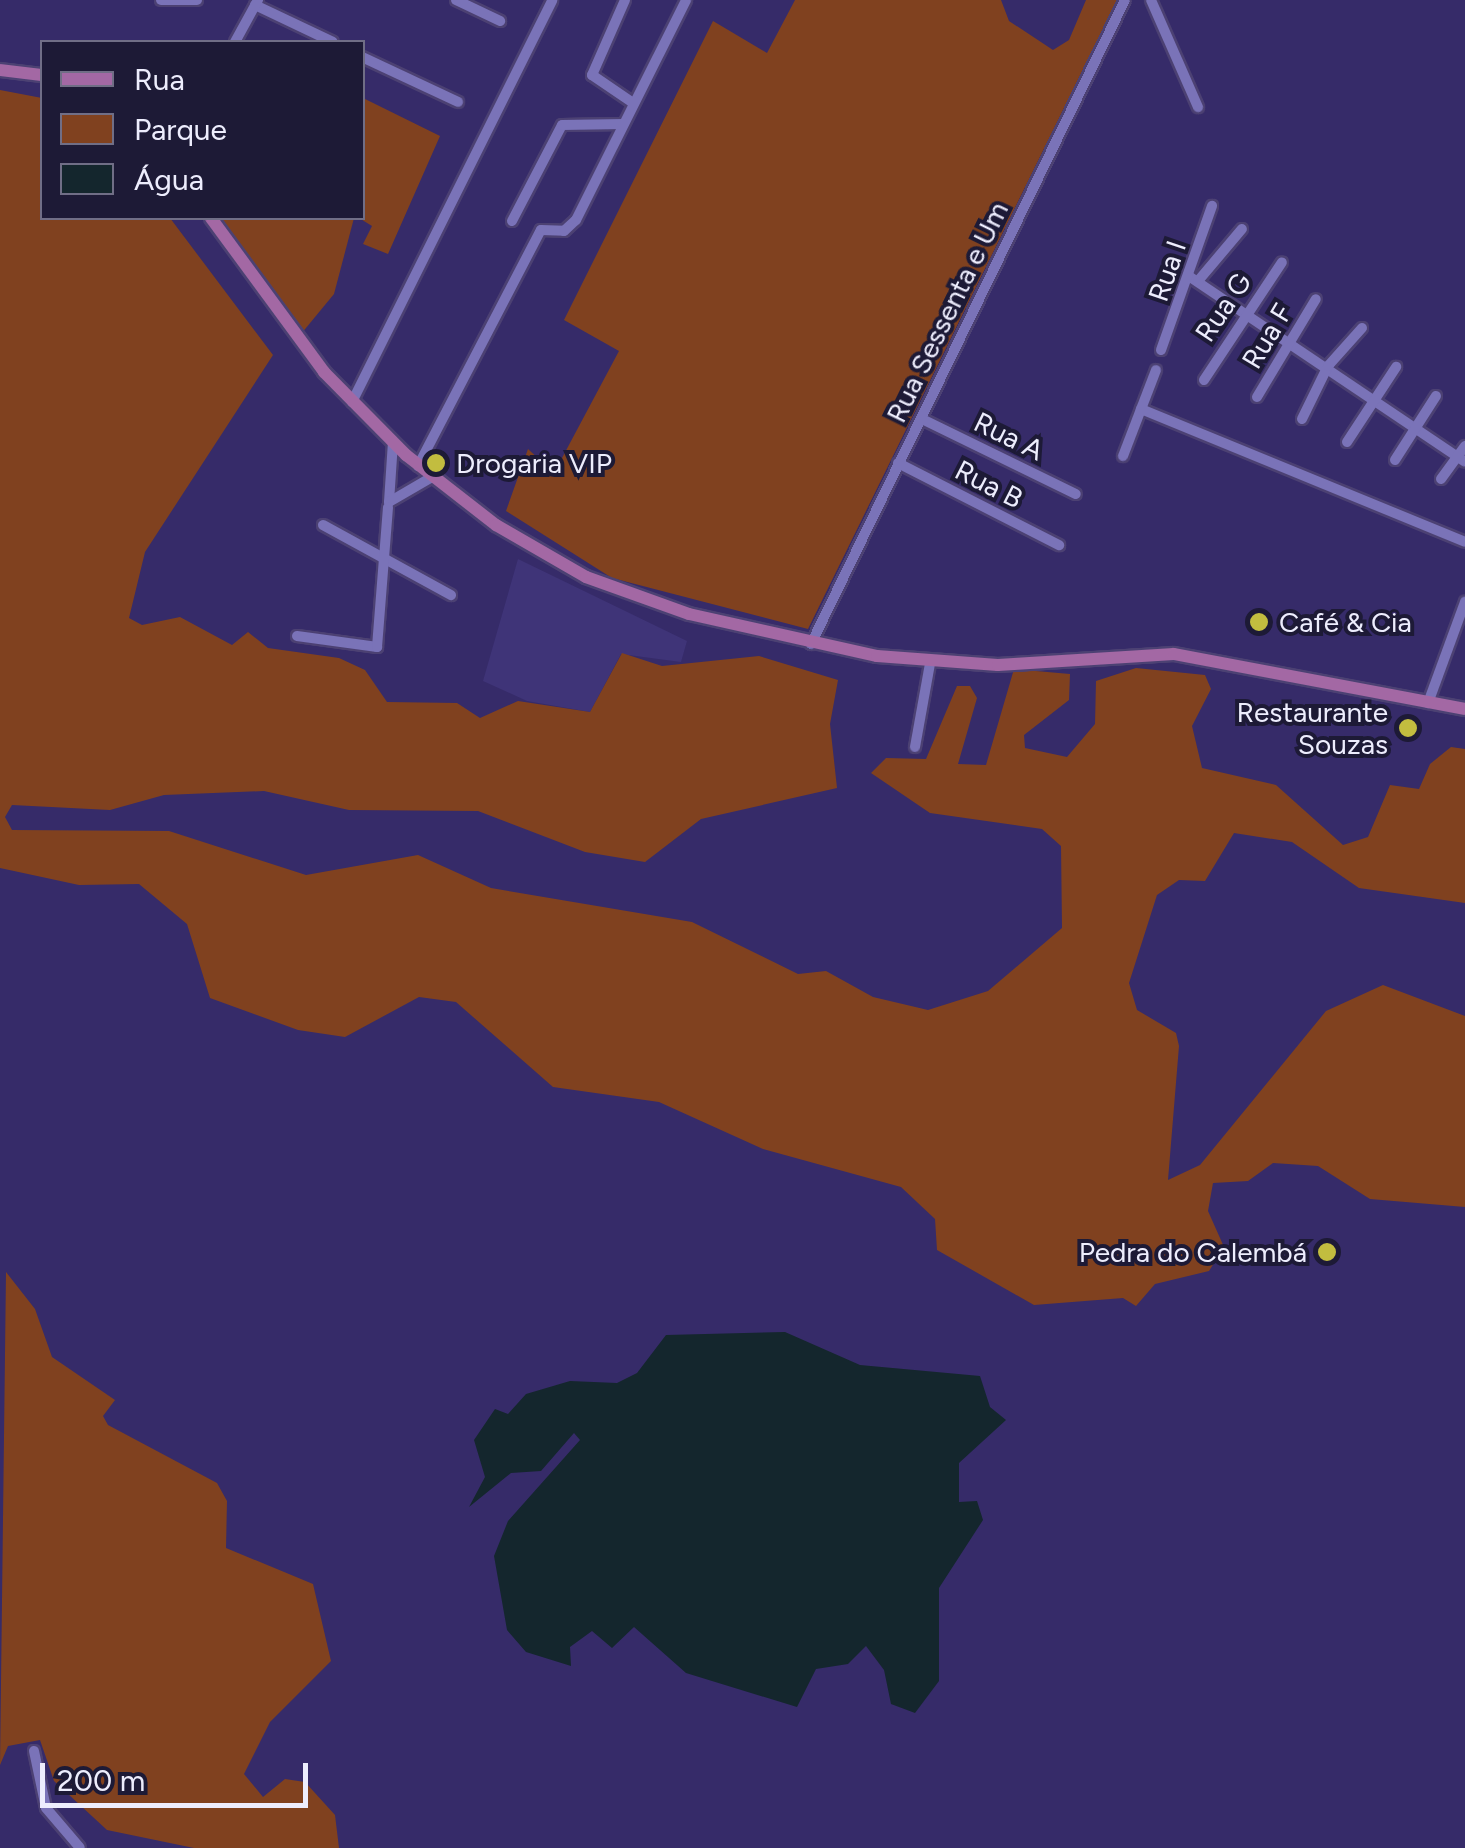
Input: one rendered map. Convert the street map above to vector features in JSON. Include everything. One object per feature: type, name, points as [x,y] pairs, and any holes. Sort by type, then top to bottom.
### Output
[{"type":"main road","points":[[0,70],[40,75]]},
{"type":"main road","points":[[213,220],[352,402],[418,466],[586,577],[811,644],[930,664],[1174,654],[1465,709]]},
{"type":"street","points":[[161,0],[197,0]]},
{"type":"street","points":[[456,0],[500,21]]},
{"type":"street","points":[[352,402],[552,0]]},
{"type":"street","points":[[624,0],[592,75],[633,103]]},
{"type":"street","points":[[418,466],[541,230],[564,231],[576,220],[686,0]]},
{"type":"street","name":"Rua Sessenta e Um","points":[[811,644],[1125,0]]},
{"type":"street","points":[[1151,0],[1198,107]]},
{"type":"street","points":[[236,40],[256,3],[328,40]]},
{"type":"street","points":[[365,58],[458,102]]},
{"type":"street","points":[[512,221],[562,125],[622,124]]},
{"type":"street","name":"Rua I","points":[[1161,350],[1194,279],[1212,206]]},
{"type":"street","name":"Rua G","points":[[1194,279],[1242,228]]},
{"type":"street","name":"Rua G","points":[[1204,380],[1244,310],[1282,262]]},
{"type":"street","points":[[1194,279],[1287,338],[1461,459]]},
{"type":"street","name":"Rua F","points":[[1257,397],[1287,338],[1316,299]]},
{"type":"street","points":[[1302,419],[1328,366],[1362,328]]},
{"type":"street","points":[[1348,442],[1372,396],[1396,366]]},
{"type":"street","points":[[1123,456],[1156,370]]},
{"type":"street","points":[[1395,460],[1436,396]]},
{"type":"street","points":[[1141,409],[1465,542]]},
{"type":"street","name":"Rua A","points":[[922,418],[1076,494]]},
{"type":"street","points":[[393,442],[388,502],[432,478]]},
{"type":"street","points":[[1441,480],[1461,459],[1465,446]]},
{"type":"street","name":"Rua B","points":[[898,462],[1059,544]]},
{"type":"street","points":[[297,636],[378,647],[388,507]]},
{"type":"street","points":[[323,525],[452,595]]},
{"type":"street","points":[[1428,703],[1465,602]]},
{"type":"street","points":[[915,747],[930,664]]},
{"type":"street","points":[[34,1751],[46,1808],[80,1848]]},
{"type":"shaded area","points":[[518,559],[687,641],[681,662],[621,654],[590,712],[527,701],[483,681]]},
{"type":"green space","points":[[795,0],[1001,0],[1009,21],[1053,50],[1069,40],[1086,0],[1117,0],[808,629],[612,578],[506,511],[528,449],[554,473],[619,351],[564,320],[713,21],[767,53]]},
{"type":"green space","points":[[0,90],[40,98],[40,220],[172,220],[273,355],[145,552],[129,618],[142,625],[180,617],[232,645],[248,632],[268,648],[339,658],[365,670],[387,702],[457,703],[480,718],[518,701],[590,712],[622,653],[662,666],[759,656],[838,680],[830,724],[837,788],[701,819],[645,862],[585,852],[478,811],[349,810],[264,791],[164,795],[110,810],[12,805],[5,817],[12,830],[169,831],[306,875],[418,855],[491,888],[692,922],[798,974],[826,971],[873,997],[928,1010],[988,991],[1062,928],[1061,846],[1042,829],[930,813],[871,773],[886,758],[926,759],[957,686],[970,686],[977,698],[958,764],[986,765],[1014,669],[1070,674],[1069,700],[1024,735],[1025,748],[1067,757],[1095,724],[1096,681],[1136,668],[1205,675],[1211,689],[1192,726],[1202,768],[1276,785],[1343,845],[1368,837],[1390,785],[1419,789],[1430,764],[1451,747],[1465,749],[1465,903],[1359,888],[1292,842],[1234,833],[1205,881],[1179,880],[1157,895],[1129,983],[1137,1010],[1176,1033],[1179,1046],[1168,1180],[1200,1165],[1326,1011],[1383,985],[1465,1016],[1465,1207],[1370,1199],[1318,1166],[1273,1163],[1248,1181],[1213,1183],[1208,1211],[1224,1247],[1209,1271],[1155,1284],[1136,1306],[1123,1298],[1034,1305],[937,1250],[935,1219],[901,1187],[763,1149],[659,1102],[553,1087],[456,1002],[419,997],[345,1037],[298,1030],[210,998],[187,924],[139,884],[79,885],[0,868]]},
{"type":"green space","points":[[365,99],[440,136],[388,254],[363,244],[372,226],[362,220]]},
{"type":"green space","points":[[220,220],[353,220],[334,294],[301,334]]},
{"type":"green space","points":[[6,1272],[35,1309],[52,1357],[115,1400],[103,1416],[108,1425],[217,1483],[227,1501],[226,1548],[313,1584],[331,1661],[270,1722],[244,1774],[263,1797],[285,1779],[305,1782],[335,1815],[339,1848],[194,1848],[107,1830],[54,1781],[40,1740],[8,1746],[0,1765]]},
{"type":"water","points":[[785,1332],[860,1365],[980,1376],[990,1407],[1006,1420],[959,1463],[959,1502],[977,1501],[983,1520],[939,1588],[939,1681],[915,1713],[891,1704],[884,1670],[866,1646],[848,1664],[816,1669],[797,1707],[686,1673],[634,1627],[612,1648],[592,1631],[570,1647],[571,1666],[526,1652],[507,1630],[494,1556],[508,1521],[580,1440],[574,1433],[541,1471],[511,1473],[469,1507],[485,1477],[474,1440],[495,1409],[508,1414],[526,1394],[570,1381],[617,1383],[637,1373],[666,1335]]},
{"type":"place","name":"Drogaria VIP","points":[[436,463]]},
{"type":"place","name":"Café & Cia","points":[[1259,622]]},
{"type":"place","name":"Restaurante Souzas","points":[[1408,728]]},
{"type":"place","name":"Pedra do Calembá","points":[[1327,1252]]}]
